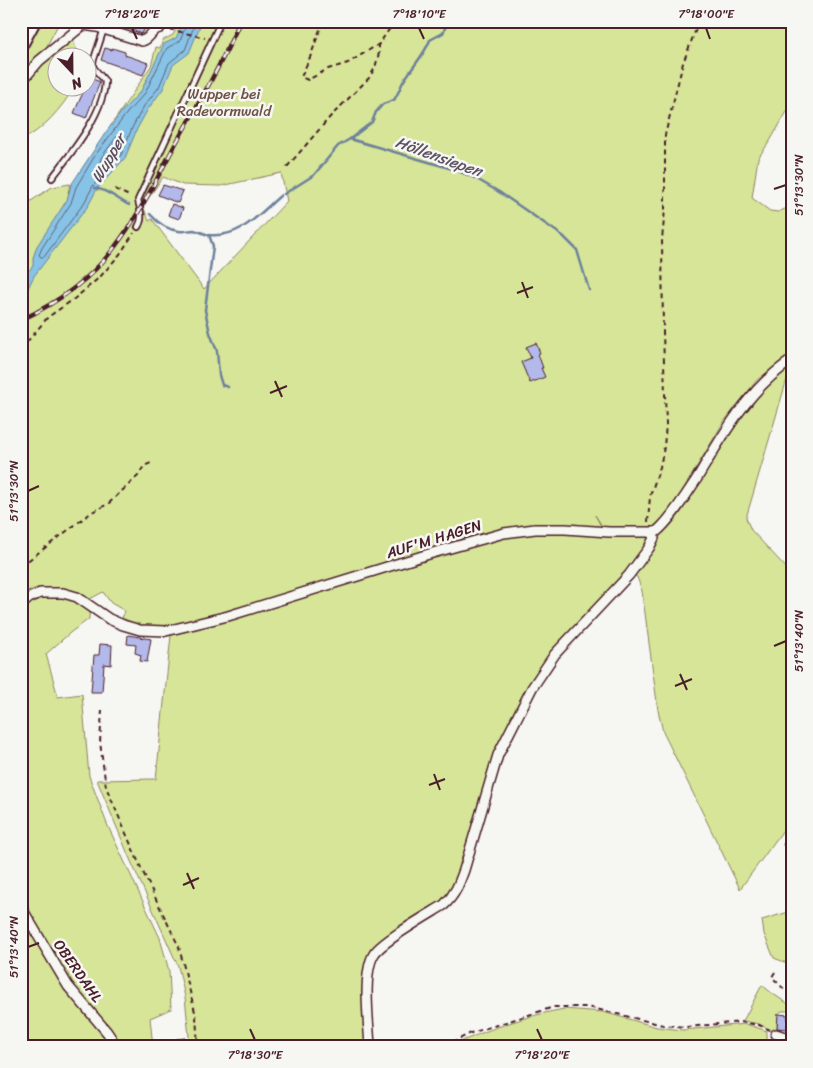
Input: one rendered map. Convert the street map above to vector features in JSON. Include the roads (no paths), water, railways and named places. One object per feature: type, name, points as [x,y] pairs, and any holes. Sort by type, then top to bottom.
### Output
[{"type":"main road","points":[[21,44],[34,21]]},
{"type":"street","points":[[21,82],[39,61],[82,25],[105,25],[142,41],[148,39],[154,29],[160,28]]},
{"type":"street","points":[[649,533],[658,531],[685,496],[742,407],[764,382],[792,360]]},
{"type":"street","name":"AUF'M HAGEN","points":[[21,605],[29,598],[40,593],[63,592],[81,599],[110,619],[123,625],[140,630],[166,632],[228,616],[504,533],[535,529],[649,533]]},
{"type":"street","points":[[370,1047],[368,974],[374,954],[385,943],[444,905],[457,889],[498,755],[532,688],[554,654],[629,574],[649,548],[654,538],[649,533]]},
{"type":"street","points":[[21,706],[21,722]]},
{"type":"street","name":"OBERDAHL","points":[[21,908],[68,986],[107,1032],[117,1047]]},
{"type":"street","points":[[776,1034],[785,1037],[787,1047]]},
{"type":"lane","points":[[138,227],[141,223],[142,213],[138,200],[221,21]]},
{"type":"lane","points":[[52,178],[84,136],[102,97],[105,81],[93,67],[93,62],[105,25]]},
{"type":"water","name":"Wupper","points":[[184,21],[202,21],[189,53],[173,65],[163,89],[148,109],[137,129],[125,158],[97,189],[88,206],[34,276],[28,288],[25,307],[21,316],[21,279],[33,266],[33,258],[37,246],[67,200],[71,185],[106,132],[141,91],[164,44],[176,38]]},
{"type":"waterway","points":[[350,139],[372,122],[376,112],[383,104],[394,100],[403,82],[430,40],[443,33],[448,21]]},
{"type":"waterway","name":"Höllensiepen","points":[[284,194],[314,175],[338,146],[350,139],[456,170],[475,178],[499,192],[563,236],[577,250],[589,290]]},
{"type":"waterway","name":"Höllensiepen","points":[[95,188],[129,205]]},
{"type":"waterway","name":"Höllensiepen","points":[[150,214],[170,229],[194,230],[209,235],[220,235],[240,229],[257,217],[281,195]]},
{"type":"waterway","points":[[209,235],[213,246],[205,310],[210,333],[217,351],[219,375],[222,385],[228,387]]},
{"type":"waterway","points":[[21,1044],[28,1047]]},
{"type":"railway","points":[[21,320],[72,290],[105,260],[123,236],[147,197],[210,83],[240,21]]},
{"type":"park label","name":"Wupper bei Radevormwald","points":[[224,102]]}]
